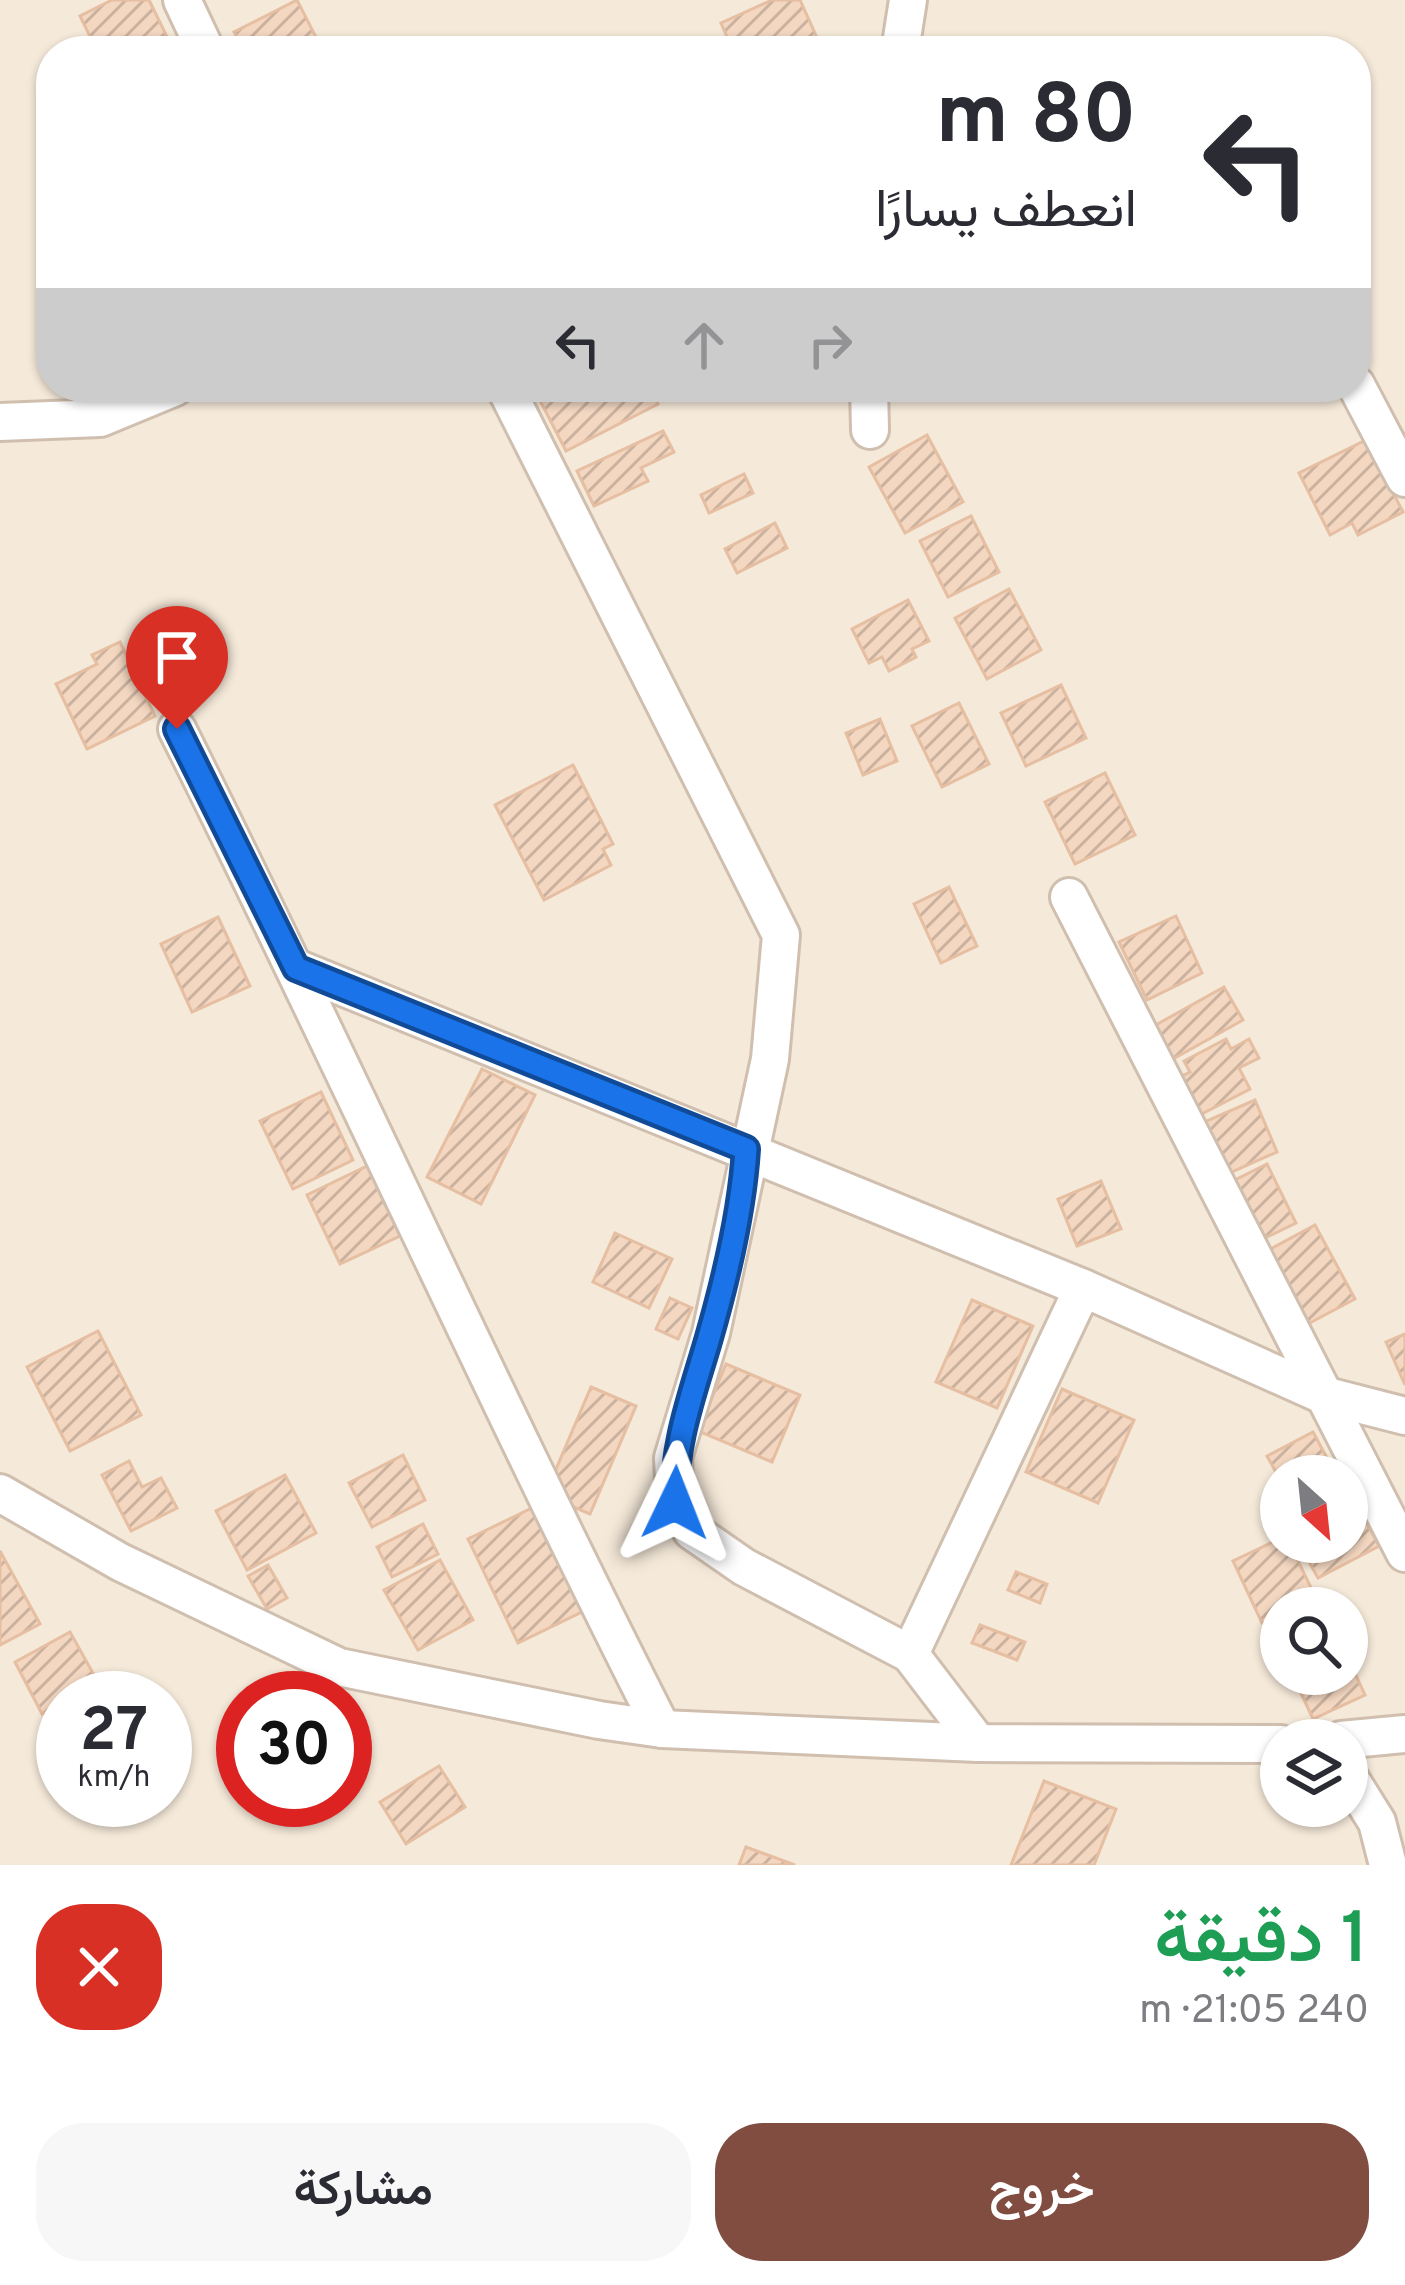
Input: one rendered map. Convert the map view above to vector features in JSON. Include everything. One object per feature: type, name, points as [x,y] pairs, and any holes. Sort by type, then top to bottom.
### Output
[{"type":"street","points":[[182,0],[199,36]]},
{"type":"street","points":[[902,36],[908,0]]},
{"type":"street","points":[[0,422],[100,418],[139,402]]},
{"type":"street","points":[[513,402],[769,902],[781,935],[770,1059],[746,1149],[744,1185],[710,1334],[673,1458],[675,1503],[692,1531],[744,1567],[910,1654],[978,1743]]},
{"type":"street","points":[[869,402],[870,430]]},
{"type":"street","points":[[1365,402],[1405,478]]},
{"type":"street","points":[[177,729],[296,968],[533,1477],[662,1730]]},
{"type":"street","points":[[1069,897],[1405,1552]]},
{"type":"street","points":[[296,968],[1083,1288],[1323,1395],[1405,1416]]},
{"type":"street","points":[[910,1654],[1083,1288]]},
{"type":"street","points":[[0,1493],[120,1562],[339,1667],[662,1730],[978,1743],[1260,1744]]},
{"type":"street","points":[[1368,1737],[1405,1734]]},
{"type":"street","points":[[1368,1808],[1377,1822],[1388,1865]]},
{"type":"shaded area","points":[[0,0],[1405,0],[1405,1865],[0,1865]]},
{"type":"building","points":[[112,0],[149,0],[167,36],[90,36],[80,16]]},
{"type":"building","points":[[297,0],[315,36],[236,36],[234,32]]},
{"type":"building","points":[[772,0],[800,0],[816,36],[727,36],[721,23]]},
{"type":"building","points":[[541,402],[657,402],[658,404],[566,451]]},
{"type":"building","points":[[663,431],[674,452],[641,468],[648,481],[594,506],[577,471]]},
{"type":"building","points":[[927,435],[963,502],[905,533],[869,467]]},
{"type":"building","points":[[1366,440],[1403,512],[1358,535],[1352,523],[1330,535],[1299,473]]},
{"type":"building","points":[[744,474],[753,493],[709,513],[701,495]]},
{"type":"building","points":[[971,516],[999,572],[948,597],[920,541]]},
{"type":"building","points":[[775,523],[787,548],[737,573],[725,549]]},
{"type":"building","points":[[1009,589],[1041,650],[987,679],[955,618]]},
{"type":"building","points":[[908,600],[929,641],[912,649],[916,657],[889,671],[882,657],[869,663],[852,629]]},
{"type":"building","points":[[120,642],[155,716],[87,749],[56,684],[97,664],[92,655]]},
{"type":"building","points":[[1061,685],[1086,738],[1026,766],[1001,713]]},
{"type":"building","points":[[959,703],[989,764],[942,787],[912,726]]},
{"type":"building","points":[[880,719],[897,761],[863,775],[846,733]]},
{"type":"building","points":[[573,765],[613,844],[603,849],[611,865],[544,900],[495,805]]},
{"type":"building","points":[[1105,773],[1135,835],[1075,864],[1045,802]]},
{"type":"building","points":[[949,887],[977,946],[941,963],[914,904]]},
{"type":"building","points":[[1176,916],[1202,973],[1147,1000],[1119,942]]},
{"type":"building","points":[[218,917],[250,986],[192,1012],[161,944]]},
{"type":"building","points":[[1224,987],[1243,1020],[1164,1064],[1145,1031]]},
{"type":"building","points":[[1226,1039],[1231,1049],[1249,1039],[1259,1058],[1239,1068],[1250,1089],[1192,1119],[1172,1081],[1190,1072],[1184,1061]]},
{"type":"building","points":[[482,1069],[535,1095],[481,1204],[427,1177]]},
{"type":"building","points":[[321,1092],[353,1160],[293,1189],[260,1121]]},
{"type":"building","points":[[1255,1100],[1277,1152],[1225,1175],[1202,1123]]},
{"type":"building","points":[[1267,1164],[1296,1223],[1257,1242],[1229,1183]]},
{"type":"building","points":[[367,1166],[400,1236],[340,1264],[307,1195]]},
{"type":"building","points":[[1101,1181],[1121,1229],[1077,1246],[1058,1199]]},
{"type":"building","points":[[1315,1225],[1355,1299],[1304,1326],[1265,1252]]},
{"type":"building","points":[[615,1233],[672,1259],[649,1308],[593,1282]]},
{"type":"building","points":[[670,1298],[692,1308],[678,1339],[656,1329]]},
{"type":"building","points":[[972,1300],[1033,1326],[997,1408],[936,1382]]},
{"type":"building","points":[[98,1331],[141,1415],[70,1451],[27,1367]]},
{"type":"building","points":[[1405,1334],[1405,1385],[1386,1342]]},
{"type":"building","points":[[726,1364],[800,1395],[772,1462],[698,1431]]},
{"type":"building","points":[[591,1387],[636,1406],[590,1514],[545,1495]]},
{"type":"building","points":[[1062,1389],[1134,1420],[1098,1503],[1026,1472]]},
{"type":"building","points":[[1313,1432],[1325,1455],[1269,1455]]},
{"type":"building","points":[[403,1455],[425,1500],[372,1527],[349,1483]]},
{"type":"building","points":[[129,1461],[142,1487],[161,1478],[177,1508],[131,1531],[102,1475]]},
{"type":"building","points":[[285,1475],[316,1533],[247,1570],[216,1511]]},
{"type":"building","points":[[538,1505],[588,1609],[518,1643],[468,1539]]},
{"type":"building","points":[[423,1524],[438,1554],[392,1577],[377,1547]]},
{"type":"building","points":[[1368,1525],[1379,1546],[1368,1552]]},
{"type":"building","points":[[1260,1548],[1260,1563],[1299,1563],[1311,1587],[1260,1587],[1260,1619],[1233,1561]]},
{"type":"building","points":[[0,1551],[40,1624],[0,1645]]},
{"type":"building","points":[[440,1560],[473,1620],[418,1650],[384,1590]]},
{"type":"building","points":[[1310,1563],[1347,1563],[1318,1578]]},
{"type":"building","points":[[268,1565],[287,1598],[267,1609],[248,1576]]},
{"type":"building","points":[[1016,1572],[1047,1584],[1040,1603],[1008,1590]]},
{"type":"building","points":[[980,1625],[1025,1642],[1017,1660],[972,1643]]},
{"type":"building","points":[[70,1632],[92,1671],[36,1671],[36,1702],[15,1662]]},
{"type":"building","points":[[1302,1695],[1365,1695],[1313,1719]]},
{"type":"building","points":[[439,1766],[465,1807],[406,1844],[380,1802]]},
{"type":"building","points":[[1044,1781],[1116,1809],[1094,1865],[1011,1865]]},
{"type":"building","points":[[746,1847],[795,1865],[739,1865]]},
{"type":"route","points":[[177,729],[296,968],[746,1149],[744,1185],[710,1334],[673,1458],[675,1503]]}]
